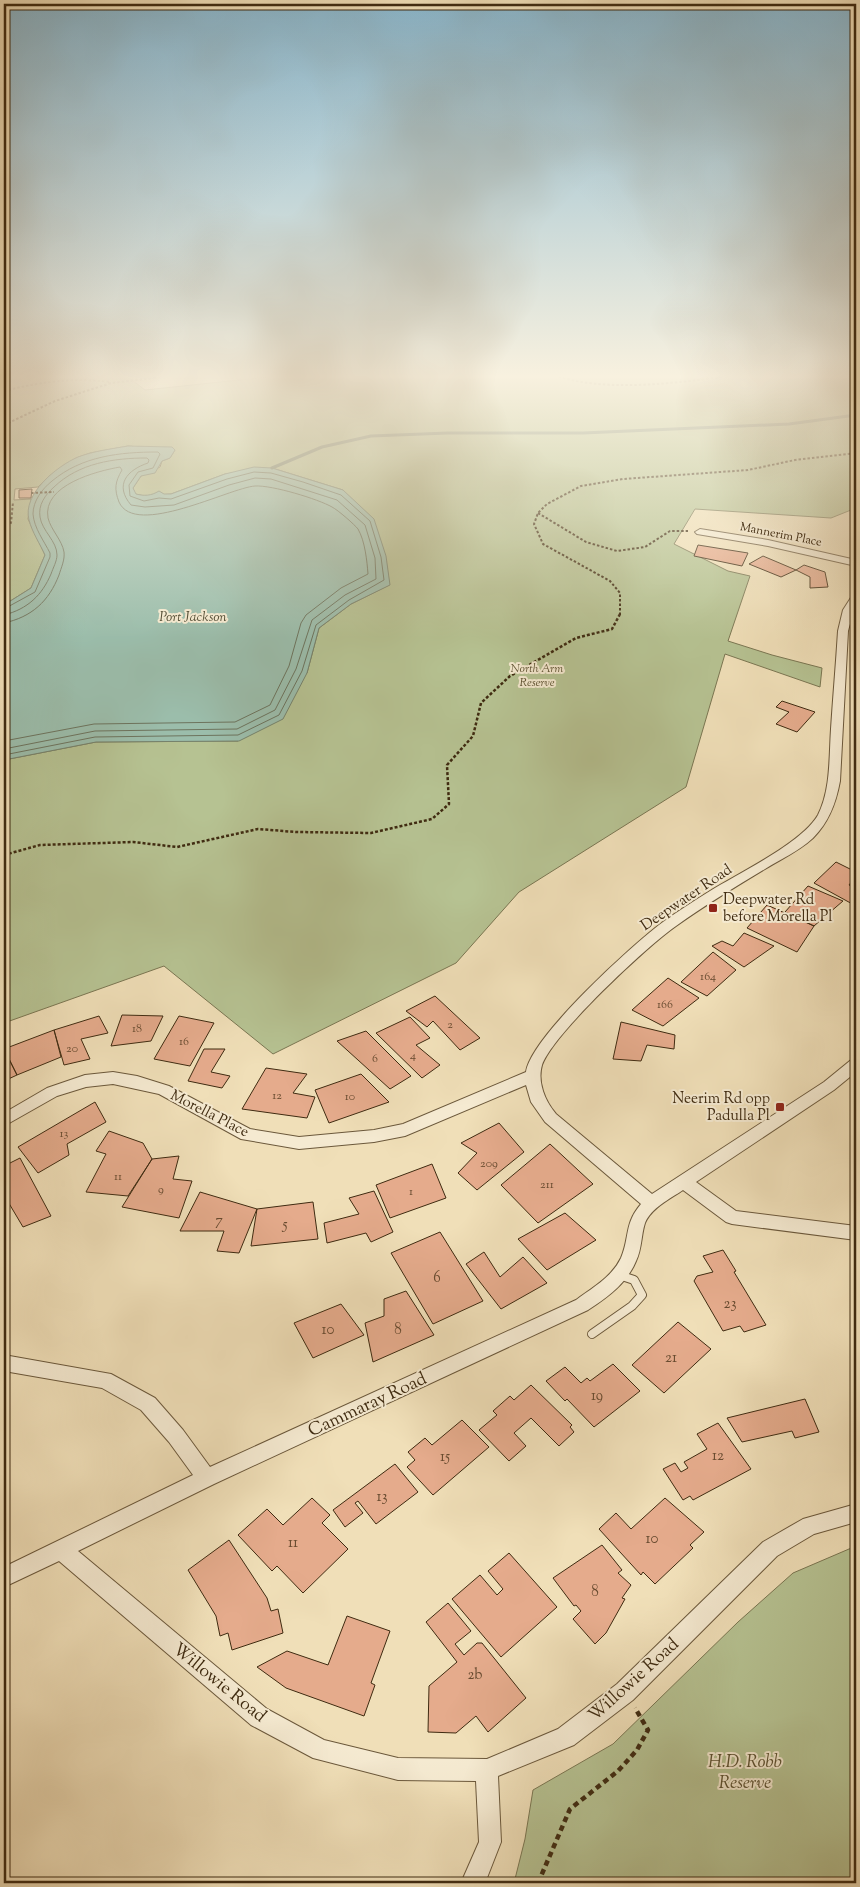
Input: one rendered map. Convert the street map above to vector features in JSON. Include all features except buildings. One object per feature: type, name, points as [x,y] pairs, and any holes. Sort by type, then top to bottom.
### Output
[{"type":"street","name":"Mannerim Place","points":[[700,532],[768,543],[856,563]]},
{"type":"street","name":"Deepwater Road","points":[[651,1203],[555,1123],[538,1101],[535,1089],[535,1065],[542,1051],[574,1014],[654,936],[723,889],[789,849],[814,830],[825,815],[830,804],[834,781],[844,630],[848,610],[856,598]]},
{"type":"street","name":"Cammaray Road","points":[[4,1577],[206,1478],[582,1305],[605,1289],[619,1276],[629,1259],[638,1219],[651,1203],[829,1086],[856,1064]]},
{"type":"street","name":"Morella Place","points":[[4,1120],[52,1092],[85,1081],[113,1078],[137,1082],[164,1090],[247,1135],[299,1143],[374,1136],[405,1130],[534,1076]]},
{"type":"street","points":[[682,1181],[732,1217],[856,1233]]},
{"type":"street","points":[[4,1363],[105,1380],[148,1404],[176,1436],[206,1478]]},
{"type":"street","name":"Willowie Road","points":[[60,1549],[258,1717],[321,1750],[398,1769],[488,1770],[566,1737],[625,1692],[770,1550],[810,1526],[856,1513]]},
{"type":"street","points":[[473,1883],[490,1842],[488,1770]]},
{"type":"lane","points":[[592,1334],[632,1306],[642,1295],[634,1280],[619,1276]]},
{"type":"path","points":[[4,855],[40,845],[134,842],[177,847],[258,829],[296,832],[371,833],[432,820],[449,804],[447,765],[473,736],[481,703],[510,676],[576,638],[612,629],[620,614],[620,593],[610,581],[543,544],[534,524],[538,513],[548,504],[581,486],[623,479],[748,470],[785,462]]},
{"type":"path","points":[[31,493],[54,492]]},
{"type":"path","points":[[4,530],[11,523],[13,502]]},
{"type":"path","points":[[538,513],[586,542],[617,550],[645,547],[670,531],[700,532]]},
{"type":"path","points":[[538,1883],[570,1809],[618,1771],[637,1750],[648,1730],[625,1692]]},
{"type":"green space","name":"North Arm Reserve","points":[[4,462],[70,462],[49,476],[38,487],[15,489],[14,500],[31,499],[28,519],[45,555],[31,588],[4,605]]},
{"type":"green space","name":"North Arm Reserve","points":[[162,462],[856,462],[856,508],[831,518],[695,509],[674,544],[728,571],[750,576],[728,641],[822,668],[820,687],[725,654],[686,787],[519,892],[456,963],[273,1054],[164,966],[4,1023],[4,760],[96,742],[238,741],[307,673],[319,628],[351,604],[389,585],[343,490],[272,468],[225,474],[171,494],[145,496],[135,494],[133,488],[141,476],[160,467]]},
{"type":"green space","name":"H.D. Robb Reserve","points":[[856,1546],[856,1883],[514,1883],[525,1839],[533,1790],[613,1744],[738,1622],[793,1573]]},
{"type":"water","name":"Port Jackson","points":[[68,462],[161,462],[155,473],[141,476],[133,488],[136,494],[139,495],[150,495],[159,491],[164,494],[171,494],[225,474],[254,467],[272,468],[343,490],[374,519],[386,556],[390,585],[351,604],[319,628],[307,673],[283,719],[239,741],[96,742],[4,760],[4,605],[31,588],[45,555],[29,520],[28,510],[36,491],[60,467]]},
{"type":"waterway","points":[[272,468],[286,462]]},
{"type":"place","name":"Deepwater Rd before Morella Pl","points":[[713,908]]},
{"type":"place","name":"Neerim Rd opp Padulla Pl","points":[[780,1107]]}]
